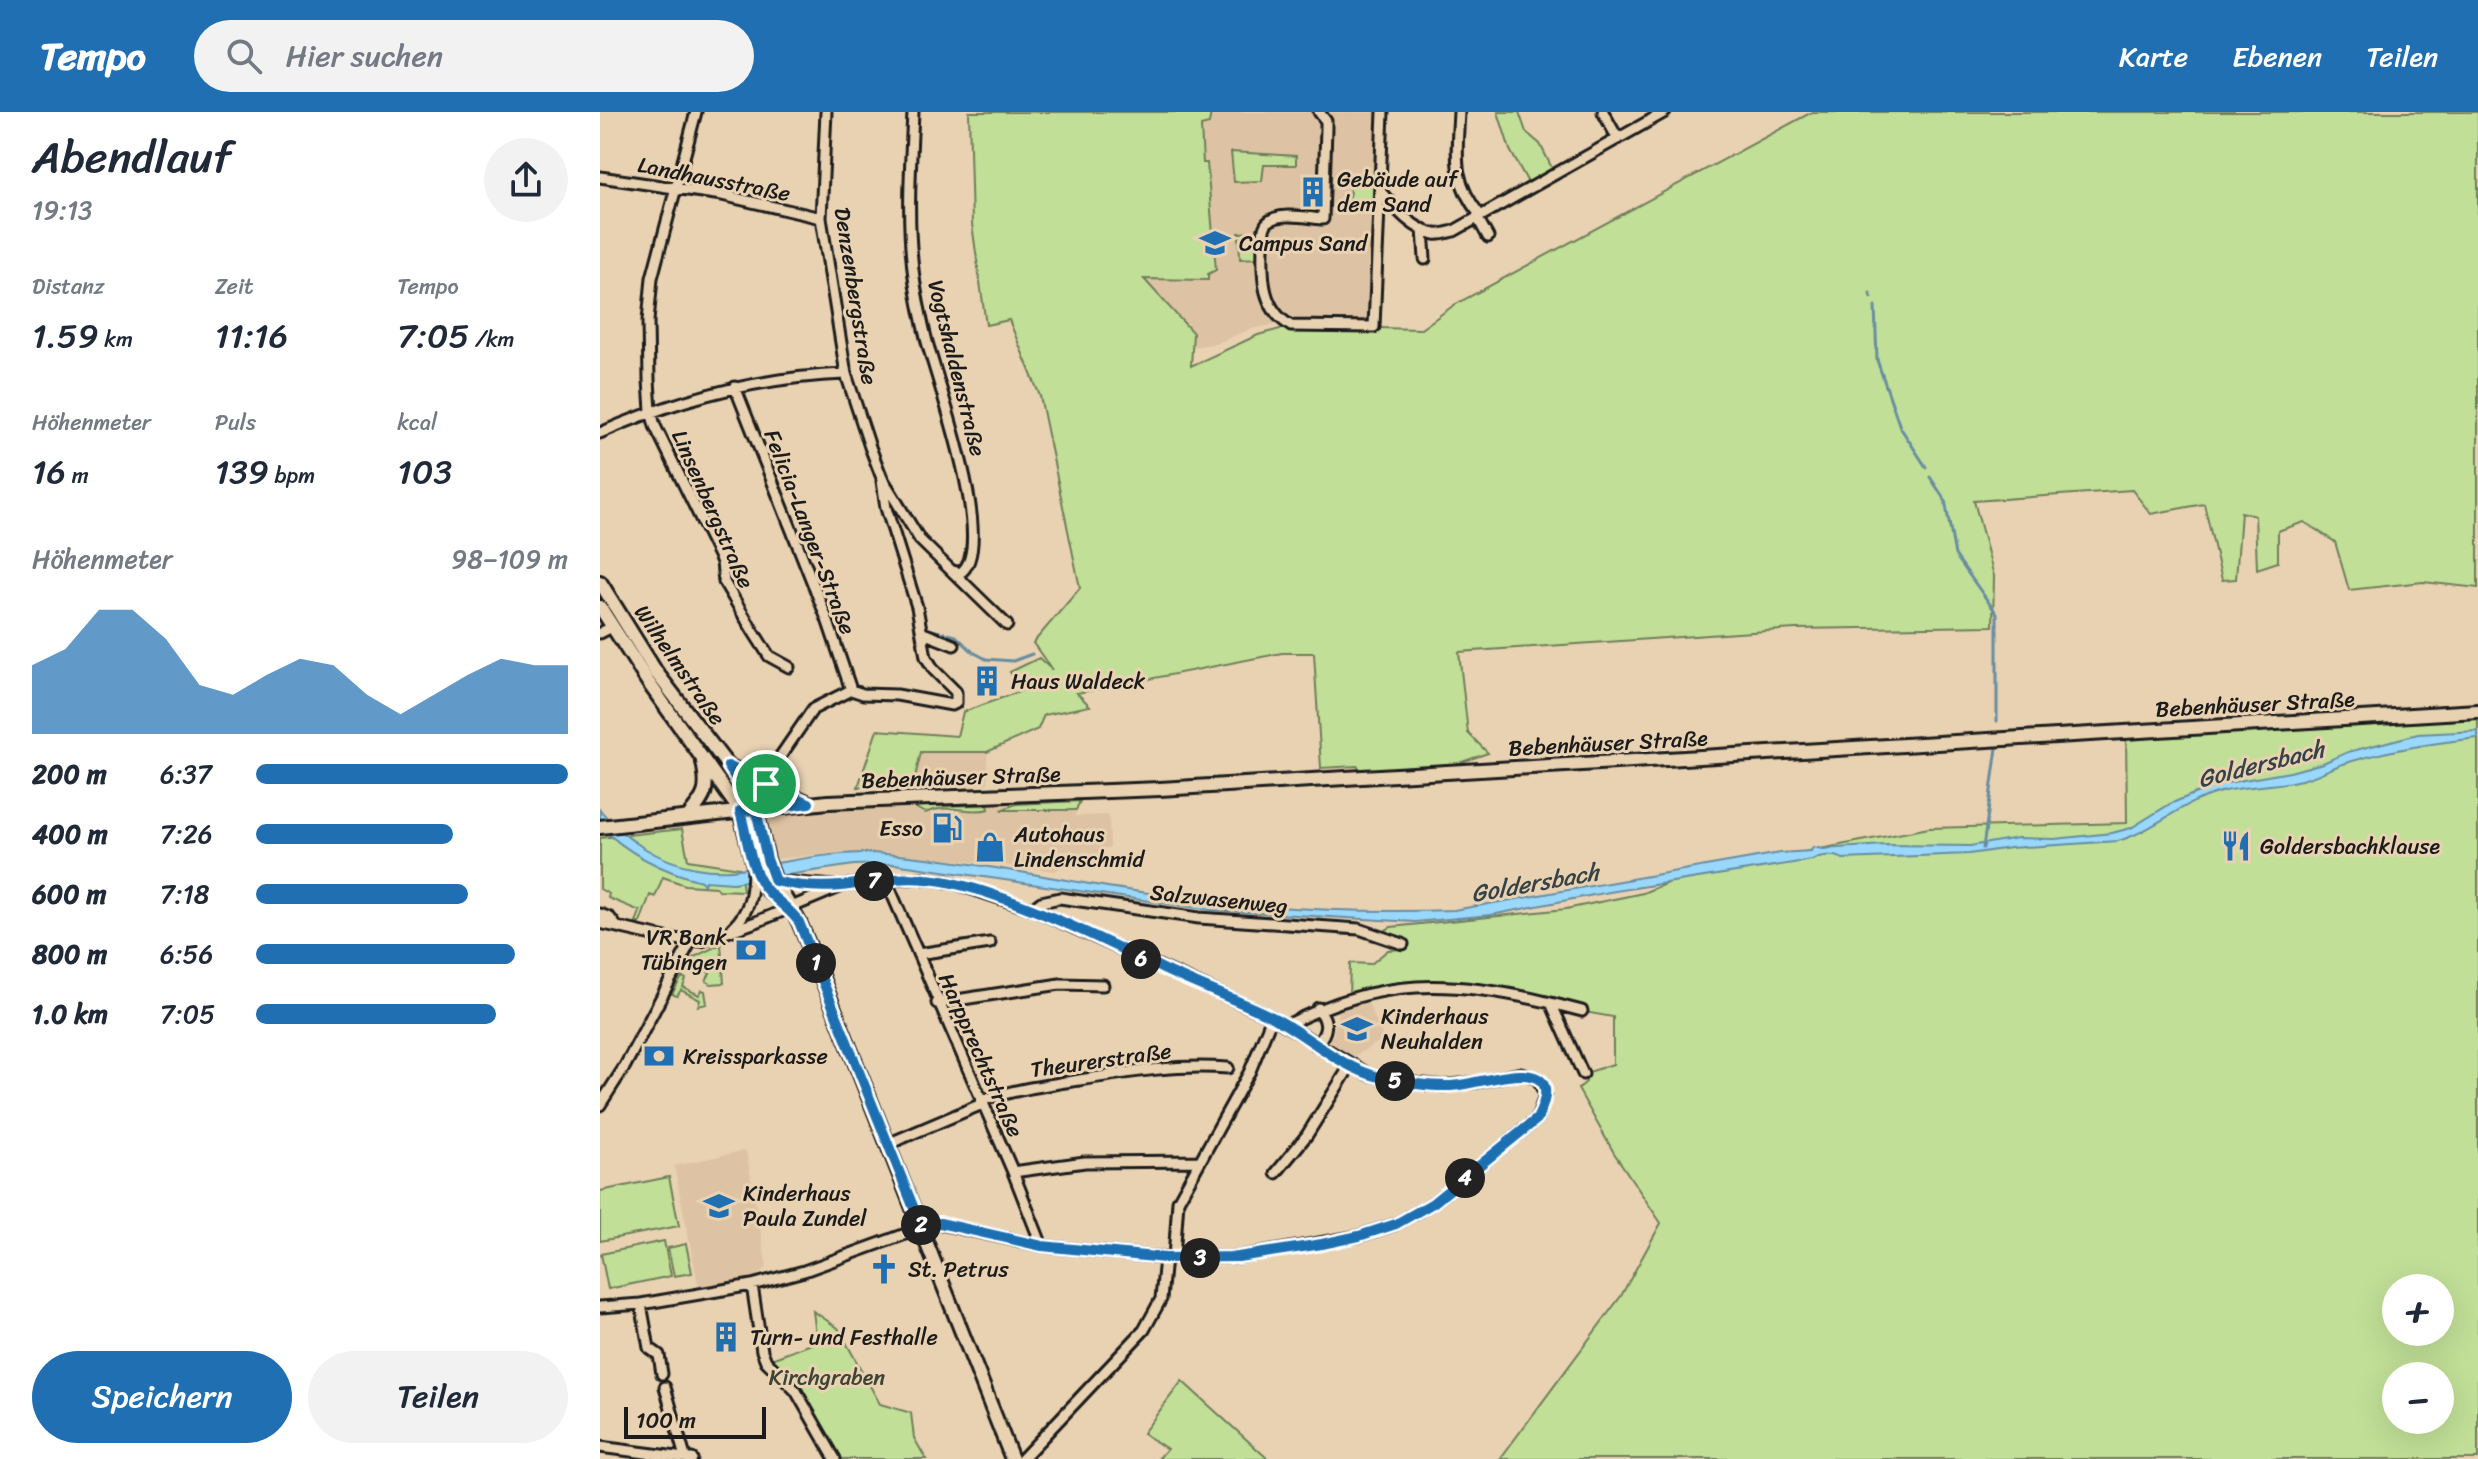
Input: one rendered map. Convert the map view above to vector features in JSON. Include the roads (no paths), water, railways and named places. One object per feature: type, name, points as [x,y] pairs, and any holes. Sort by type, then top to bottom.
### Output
[{"type":"main road","name":"Wilhelmstraße","points":[[600,582],[656,672],[728,766],[756,810],[767,859],[764,885]]},
{"type":"main road","name":"Wilhelmstraße","points":[[600,607],[606,630],[740,811]]},
{"type":"main road","name":"Bebenhäuser Straße","points":[[606,826],[809,803],[1066,794],[2478,711]]},
{"type":"main road","points":[[688,817],[701,802],[707,788],[703,759]]},
{"type":"main road","points":[[728,766],[809,803]]},
{"type":"main road","points":[[740,811],[753,862],[764,885],[790,908],[803,932],[1012,1459]]},
{"type":"street","name":"Linsenbergstraße","points":[[696,112],[674,186],[651,286],[648,321],[651,411],[655,426],[722,562],[724,582],[769,656],[789,667]]},
{"type":"street","name":"Denzenbergstraße","points":[[826,112],[821,218],[846,374],[882,478],[920,540],[1007,625]]},
{"type":"street","name":"Vogtshaldenstraße","points":[[913,112],[912,259],[926,339],[967,481],[971,520],[972,544],[968,565],[960,573],[953,571]]},
{"type":"street","points":[[1319,112],[1326,121],[1323,219],[1281,217],[1265,224],[1263,235],[1265,293],[1282,321],[1291,326],[1374,327],[1383,112]]},
{"type":"street","points":[[1459,112],[1457,173],[1464,194],[1488,237]]},
{"type":"street","points":[[1603,112],[1618,139]]},
{"type":"street","points":[[1380,191],[1399,214],[1423,229],[1435,234],[1454,231],[1665,112]]},
{"type":"street","name":"Landhausstraße","points":[[600,177],[674,186],[821,218]]},
{"type":"street","points":[[1423,229],[1425,259]]},
{"type":"street","points":[[600,433],[651,411],[735,387],[786,378],[846,374]]},
{"type":"street","name":"Felicia-Langer-Straße","points":[[735,387],[827,619],[851,690]]},
{"type":"street","points":[[773,767],[813,709],[851,690],[863,694],[956,703],[956,692],[926,657],[923,633],[886,508],[882,478]]},
{"type":"street","points":[[923,633],[954,645]]},
{"type":"street","points":[[600,1307],[641,1304],[752,1285],[817,1266],[921,1226],[940,1223],[1042,1246],[1169,1258],[1238,1257],[1359,1236],[1396,1224],[1433,1203],[1537,1119],[1545,1095],[1538,1079],[1521,1073],[1470,1084],[1430,1085],[1368,1074],[1272,1017],[1032,909],[950,882],[923,878],[842,886],[764,885],[741,920],[727,932]]},
{"type":"street","name":"Harpprechtstraße","points":[[886,880],[1042,1246]]},
{"type":"street","points":[[790,908],[795,891],[801,885]]},
{"type":"street","points":[[600,923],[702,941],[842,886]]},
{"type":"street","name":"Salzwasenweg","points":[[1032,909],[1041,902],[1060,898],[1199,918],[1359,929],[1403,944]]},
{"type":"street","points":[[600,914],[610,918],[617,927]]},
{"type":"street","points":[[600,1105],[625,1066],[691,941]]},
{"type":"street","points":[[918,954],[990,943]]},
{"type":"street","points":[[937,1003],[1060,984],[1103,985]]},
{"type":"street","points":[[1287,1025],[1318,1008],[1354,995],[1405,986],[1428,985],[1551,1003],[1582,1011]]},
{"type":"street","points":[[1551,1003],[1583,1074]]},
{"type":"street","points":[[1316,1045],[1327,1029],[1326,1018],[1318,1008]]},
{"type":"street","points":[[1022,1459],[1144,1330],[1161,1299],[1178,1201],[1250,1071],[1272,1017]]},
{"type":"street","name":"Theurerstraße","points":[[888,1144],[981,1103],[1023,1090],[1126,1073],[1193,1066],[1228,1068]]},
{"type":"street","points":[[1276,1173],[1307,1135],[1350,1066]]},
{"type":"street","points":[[1013,1172],[1085,1162],[1198,1163]]},
{"type":"street","points":[[752,1285],[766,1361],[796,1391],[835,1459]]},
{"type":"street","points":[[641,1304],[649,1348],[659,1355],[662,1374]]},
{"type":"street","points":[[600,1447],[689,1458],[665,1387]]},
{"type":"water","points":[[2478,731],[2478,738],[2391,751],[2301,780],[2217,793],[2118,841],[2010,848],[1969,854],[1843,859],[1823,856],[1491,915],[1415,922],[1211,910],[894,864],[854,865],[733,883],[705,881],[704,885],[701,881],[647,861],[600,826],[600,810],[631,839],[655,854],[682,865],[707,870],[873,853],[947,860],[1207,900],[1332,910],[1454,910],[1780,853],[1811,851],[1813,847],[1970,846],[2018,838],[2055,839],[2112,833],[2131,828],[2170,804],[2215,785],[2290,772],[2348,752],[2418,734]]},
{"type":"waterway","points":[[1870,294],[1871,298]]},
{"type":"waterway","points":[[1875,306],[1877,360],[1900,427],[1926,467]]},
{"type":"waterway","points":[[1930,477],[1945,500],[1955,555],[1997,614],[1997,721]]},
{"type":"waterway","points":[[928,629],[956,636],[986,659],[1013,661],[1032,654]]},
{"type":"waterway","points":[[1983,848],[1997,748]]},
{"type":"place","name":"Gebäude auf dem Sand","points":[[1313,192]]},
{"type":"place","name":"Campus Sand","points":[[1215,243]]},
{"type":"place","name":"Haus Waldeck","points":[[987,681]]},
{"type":"place","name":"Esso","points":[[947,828]]},
{"type":"place","name":"Goldersbachklause","points":[[2236,846]]},
{"type":"place","name":"Autohaus Lindenschmid","points":[[990,847]]},
{"type":"place","name":"VR Bank Tübingen","points":[[751,950]]},
{"type":"place","name":"Kinderhaus Neuhalden","points":[[1357,1029]]},
{"type":"place","name":"Kreissparkasse","points":[[659,1056]]},
{"type":"place","name":"Kinderhaus Paula Zundel","points":[[719,1206]]},
{"type":"place","name":"St. Petrus","points":[[884,1269]]},
{"type":"place","name":"Turn- und Festhalle","points":[[726,1337]]},
{"type":"water label","name":"Goldersbach","points":[[2261,764]]},
{"type":"water label","name":"Goldersbach","points":[[1535,883]]},
{"type":"park label","name":"Kirchgraben","points":[[827,1377]]}]
